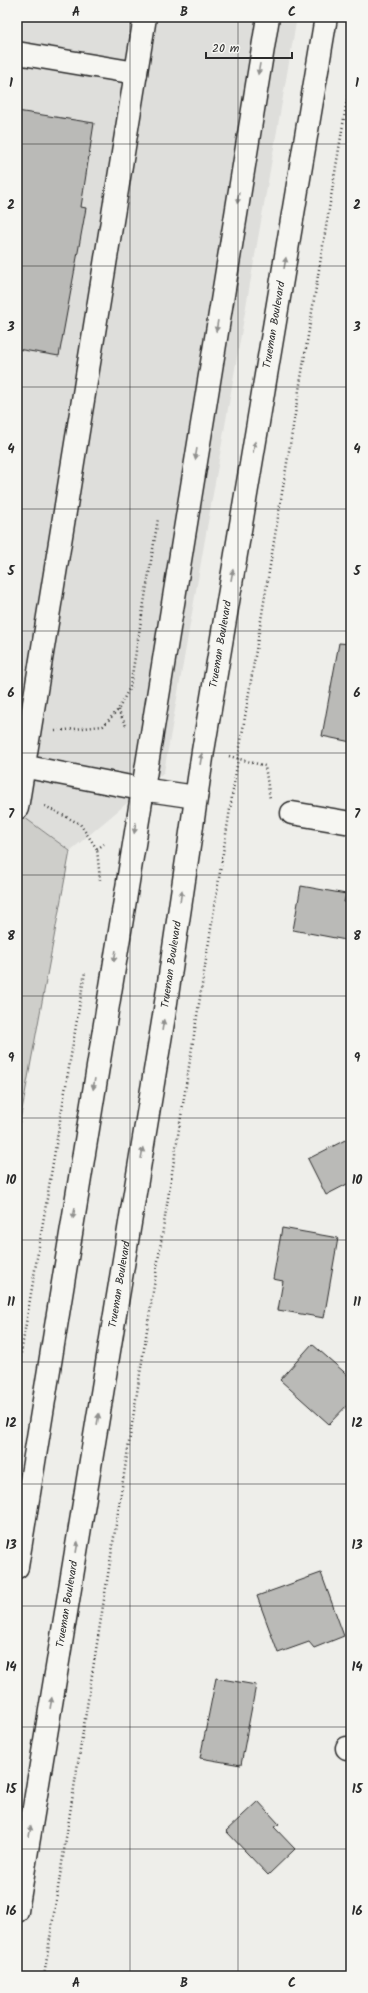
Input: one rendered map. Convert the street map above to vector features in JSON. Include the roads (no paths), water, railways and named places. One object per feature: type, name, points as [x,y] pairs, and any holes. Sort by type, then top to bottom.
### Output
[{"type":"main road","points":[[17,808],[20,766],[29,732],[145,17]]},
{"type":"main road","points":[[17,1566],[268,17]]},
{"type":"main road","name":"Trueman Boulevard","points":[[17,1911],[164,1016],[203,751],[326,17]]},
{"type":"main road","points":[[17,53],[136,73]]},
{"type":"main road","points":[[20,766],[142,789],[196,797]]},
{"type":"main road","points":[[292,813],[351,824]]}]
